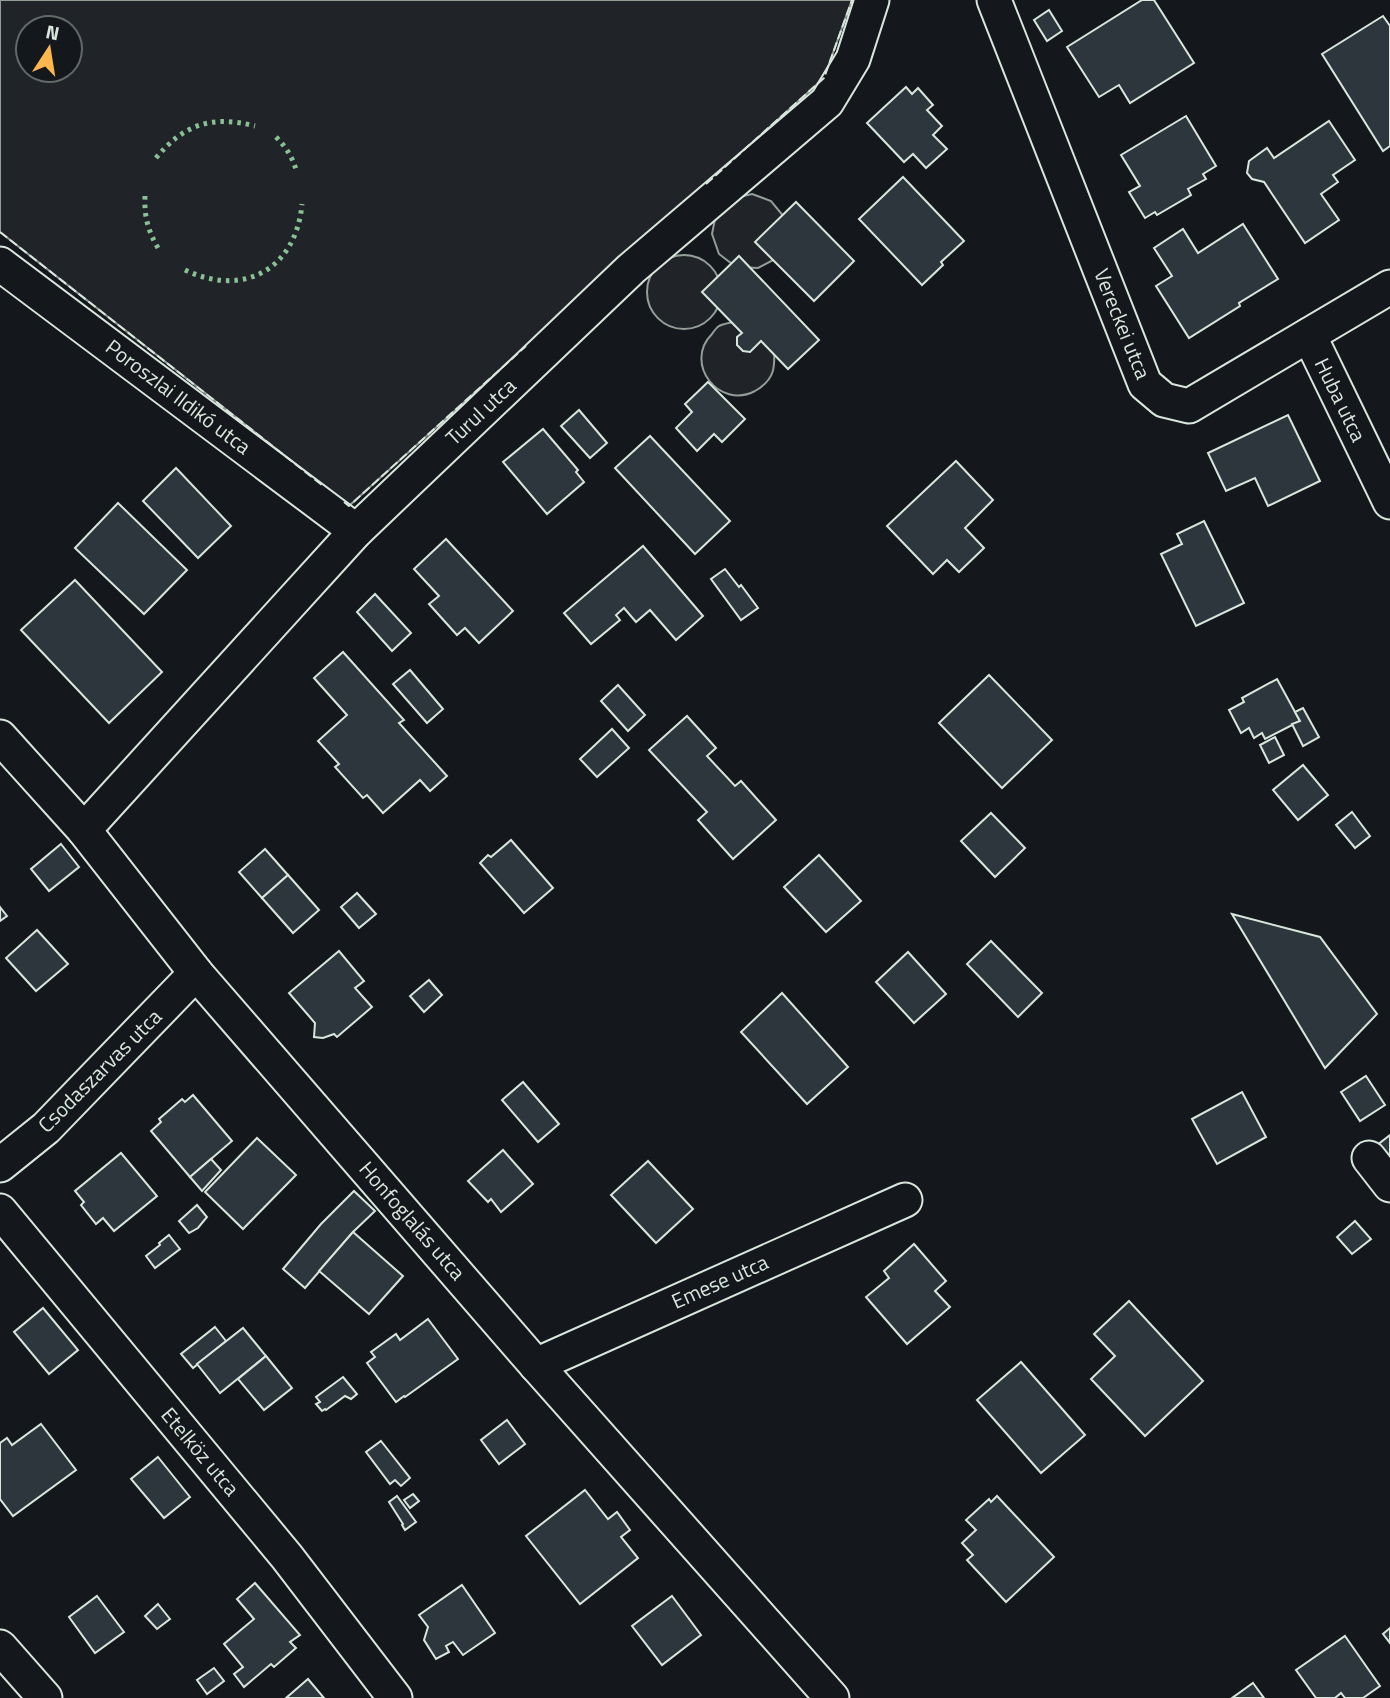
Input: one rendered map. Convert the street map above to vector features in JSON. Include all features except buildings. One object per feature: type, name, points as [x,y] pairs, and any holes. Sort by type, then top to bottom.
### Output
[{"type":"street","name":"Turul utca","points":[[84,830],[355,531],[631,270],[827,102],[853,59],[872,0]]},
{"type":"street","name":"Vereckei utca","points":[[994,0],[1145,384],[1164,400],[1189,406],[1390,287]]},
{"type":"street","name":"Poroszlai Ildikó utca","points":[[0,264],[355,531]]},
{"type":"street","name":"Huba utca","points":[[1309,335],[1390,502]]},
{"type":"street","name":"Honfoglalás utca","points":[[0,737],[84,830],[196,973],[536,1364],[832,1698]]},
{"type":"street","name":"Csodaszarvas utca","points":[[0,1165],[46,1128],[196,973]]},
{"type":"street","points":[[1369,1158],[1390,1185]]},
{"type":"street","name":"Emese utca","points":[[536,1364],[905,1200]]},
{"type":"street","name":"Etelköz utca","points":[[0,1211],[287,1557],[395,1698]]},
{"type":"street","points":[[0,1647],[45,1698]]},
{"type":"shaded area","points":[[0,0],[852,0],[824,78],[349,506],[0,232]]},
{"type":"shaded area","points":[[752,194],[771,201],[785,218],[777,258],[758,268],[736,267],[719,254],[712,234],[716,214],[731,199]]},
{"type":"shaded area","points":[[684,255],[698,258],[710,266],[718,278],[721,292],[718,306],[710,318],[698,326],[684,329],[670,326],[658,318],[650,306],[647,292],[650,278],[658,266],[670,258]]},
{"type":"shaded area","points":[[740,321],[774,345],[771,377],[755,391],[742,395],[729,394],[718,389],[703,370],[701,358],[704,346],[719,326]]},
{"type":"hedge","points":[[156,158],[177,137],[200,125],[225,122],[255,126]]},
{"type":"hedge","points":[[276,137],[289,154],[297,173]]},
{"type":"hedge","points":[[145,196],[147,223],[158,248]]},
{"type":"hedge","points":[[185,270],[207,278],[227,281],[246,279],[263,272],[278,261],[289,246],[298,227],[302,204]]},
{"type":"fence","points":[[706,184],[824,78],[852,0]]},
{"type":"fence","points":[[0,232],[322,485]]},
{"type":"fence","points":[[344,502],[349,506],[526,346]]}]
